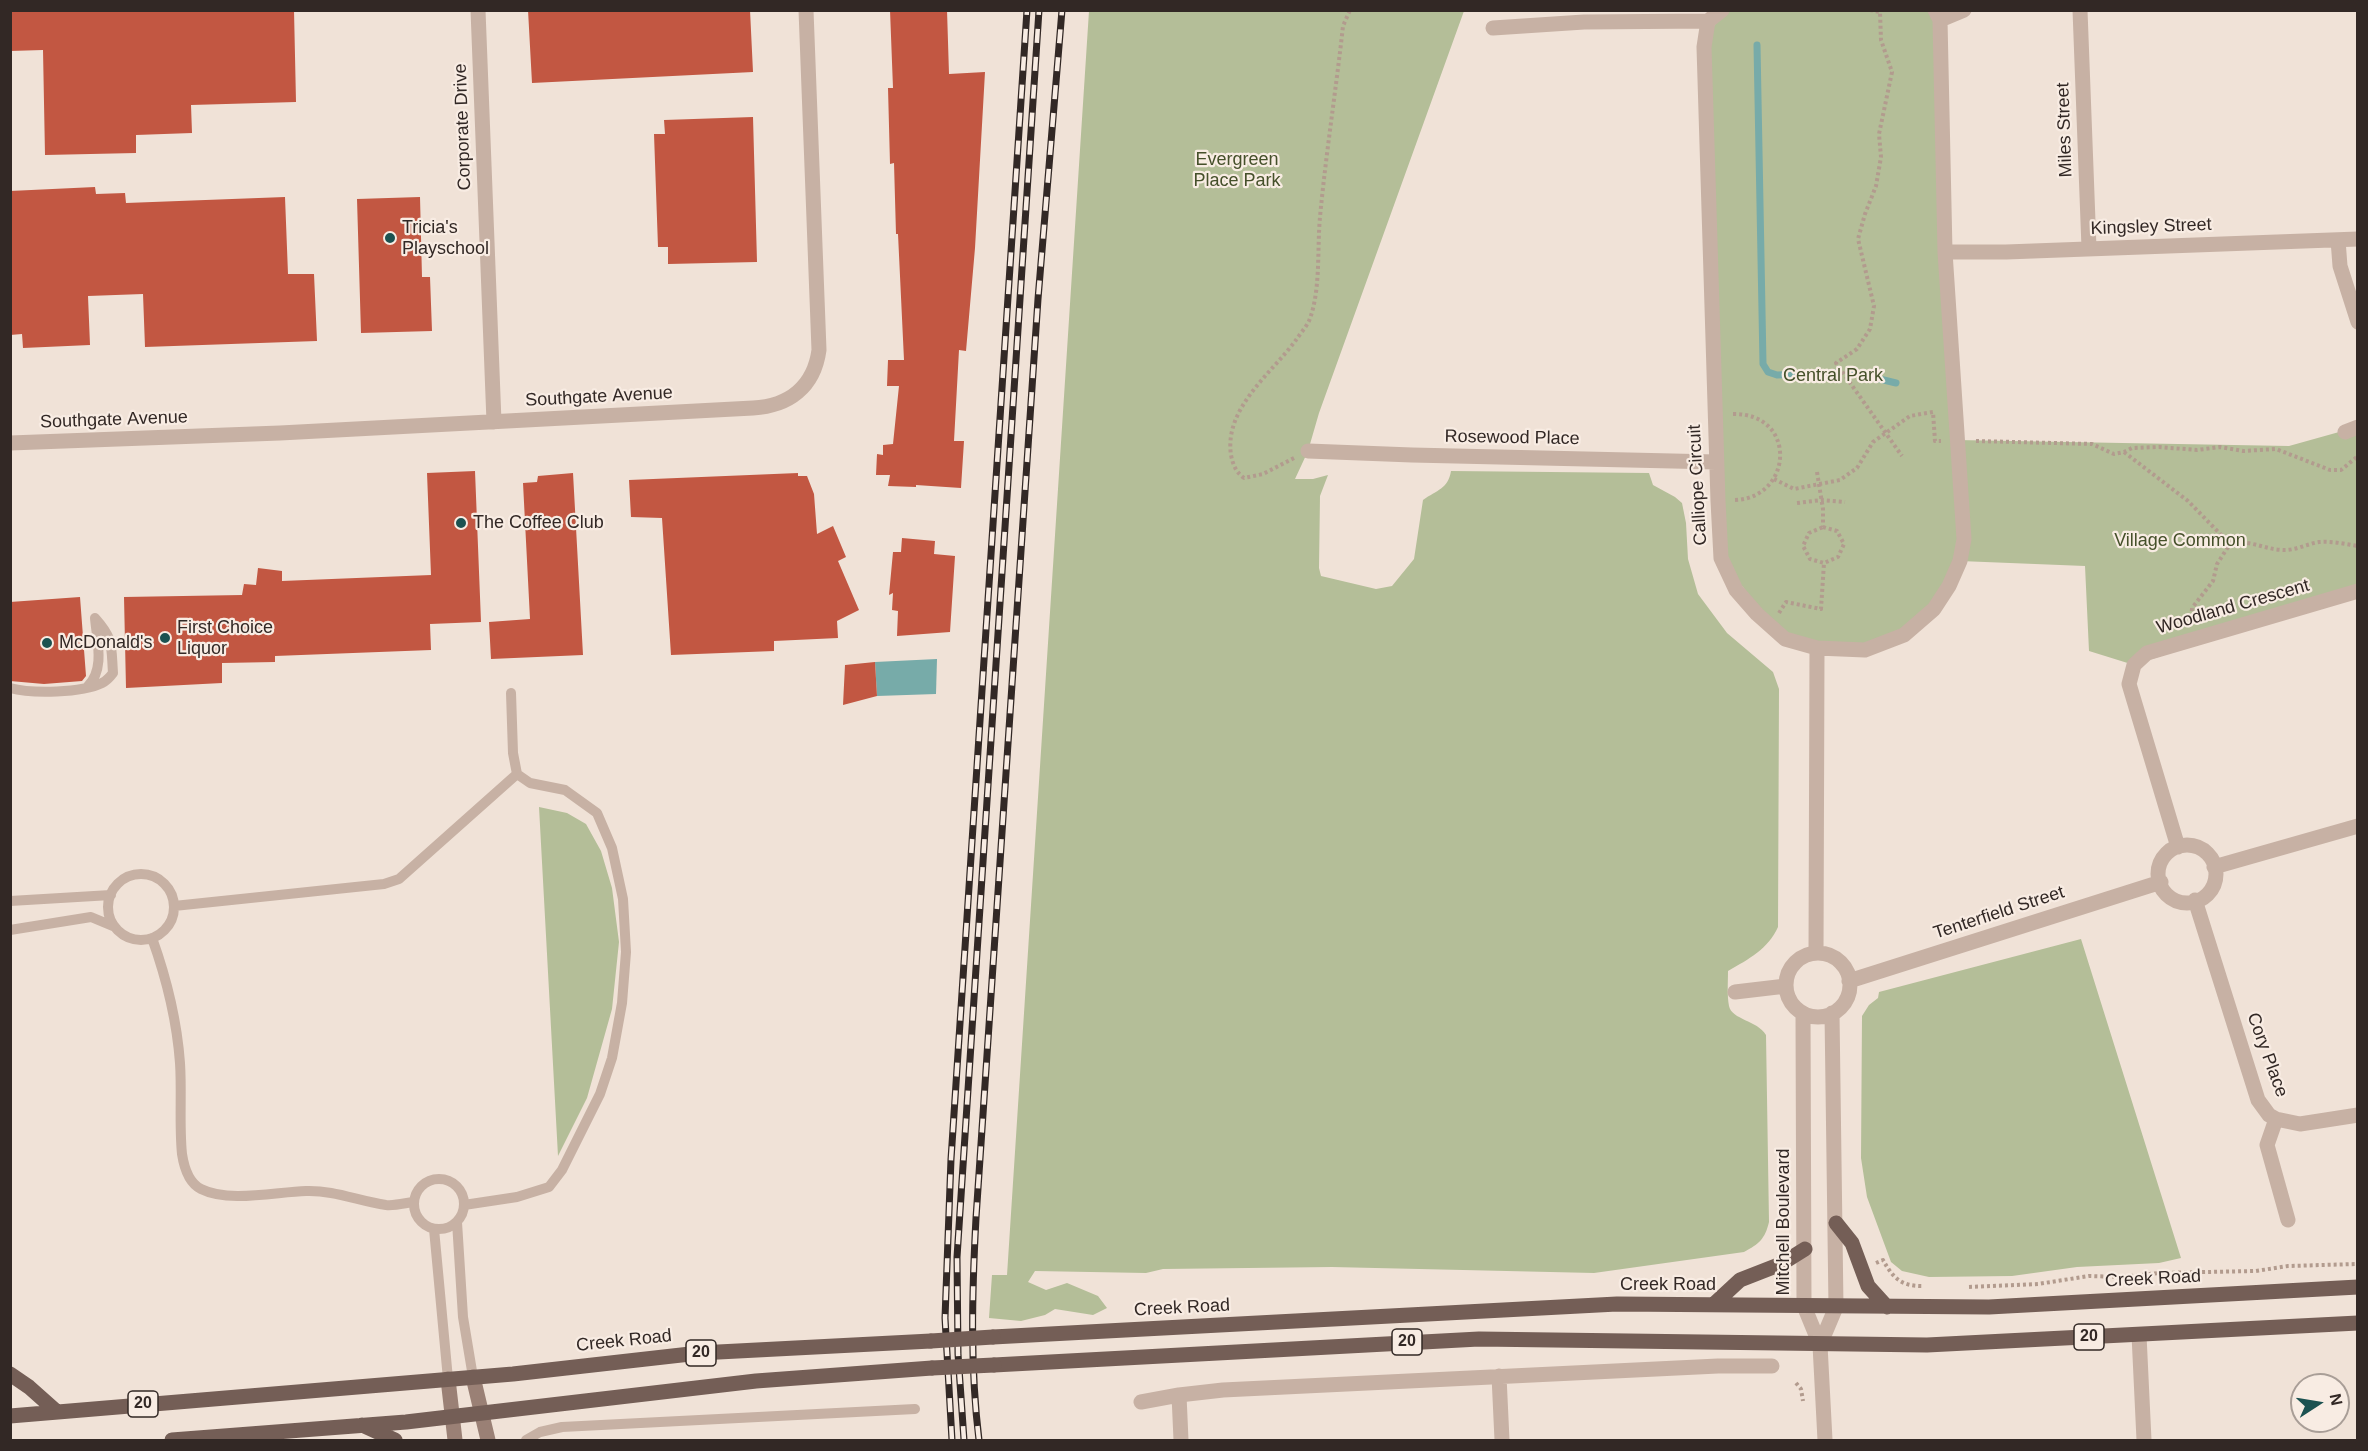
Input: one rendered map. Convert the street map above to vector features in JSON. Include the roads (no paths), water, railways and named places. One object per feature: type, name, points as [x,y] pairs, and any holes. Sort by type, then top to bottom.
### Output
[{"type":"main road","points":[[1836,1223],[1852,1243],[1868,1286],[1887,1307]]},
{"type":"main road","points":[[1713,1305],[1740,1280],[1781,1264],[1805,1249]]},
{"type":"main road","name":"Creek Road","points":[[10,1416],[473,1377],[699,1353],[1617,1304],[1989,1307],[2358,1287]]},
{"type":"main road","name":"20","points":[[172,1440],[452,1416],[756,1381],[932,1368],[1479,1339],[1927,1345],[2358,1323]]},
{"type":"main road","points":[[10,1374],[56,1411]]},
{"type":"main road","points":[[362,1425],[395,1440]]},
{"type":"street","name":"Corporate Drive","points":[[478,10],[494,422]]},
{"type":"street","name":"Southgate Avenue","points":[[10,443],[494,422],[764,408],[782,403],[799,393],[815,369],[819,339],[806,10]]},
{"type":"street","points":[[1493,28],[1584,22],[1708,21],[1722,10]]},
{"type":"street","points":[[1937,15],[1964,10]]},
{"type":"street","name":"Miles Street","points":[[2080,10],[2089,248]]},
{"type":"street","name":"Calliope Circuit","points":[[1708,21],[1704,47],[1714,414],[1721,558],[1736,590],[1756,614],[1785,639],[1817,648],[1865,650],[1904,635],[1934,609],[1949,586],[1960,561],[1964,539],[1945,252],[1937,15]]},
{"type":"street","name":"Kingsley Street","points":[[1945,252],[2006,252],[2358,238]]},
{"type":"street","points":[[2338,240],[2340,266],[2358,322]]},
{"type":"street","name":"Rosewood Place","points":[[1308,451],[1716,462]]},
{"type":"street","name":"Woodland Crescent","points":[[2178,847],[2129,684],[2134,665],[2147,653],[2358,591]]},
{"type":"street","points":[[1816,953],[1817,648]]},
{"type":"street","points":[[2214,867],[2358,826]]},
{"type":"street","points":[[2187,844],[2205,850],[2211,858],[2216,875],[2214,884],[2204,898],[2186,903],[2170,897],[2163,890],[2158,873],[2163,856],[2178,847],[2187,844]]},
{"type":"street","name":"Tenterfield Street","points":[[1849,981],[2161,882]]},
{"type":"street","name":"Cory Place","points":[[2195,900],[2258,1100],[2268,1115],[2276,1119],[2267,1146],[2288,1220]]},
{"type":"street","points":[[1816,953],[1834,958],[1847,972],[1849,981],[1846,1000],[1832,1013],[1822,1016],[1803,1013],[1791,1002],[1786,986],[1787,976],[1798,960],[1816,953]]},
{"type":"street","points":[[1735,992],[1786,986]]},
{"type":"street","name":"Mitchell Boulevard","points":[[1803,1013],[1804,1306],[1820,1345]]},
{"type":"street","points":[[1825,1440],[1820,1345],[1836,1307],[1832,1013]]},
{"type":"street","points":[[2276,1119],[2300,1124],[2358,1115]]},
{"type":"street","points":[[2139,1335],[2144,1440]]},
{"type":"street","points":[[1141,1402],[1223,1390],[1499,1376],[1772,1366]]},
{"type":"street","points":[[1499,1376],[1502,1440]]},
{"type":"street","points":[[473,1377],[488,1440]]},
{"type":"street","points":[[448,1379],[455,1440]]},
{"type":"street","points":[[1179,1395],[1181,1440]]},
{"type":"lane","points":[[10,688],[23,691],[88,687],[103,683],[113,674],[111,642],[108,632],[95,618]]},
{"type":"lane","points":[[464,1205],[517,1197],[549,1187],[562,1170],[600,1094],[612,1058],[622,1003],[626,952],[623,899],[612,848],[597,813],[565,790],[530,783],[518,774],[513,753],[511,693]]},
{"type":"lane","points":[[174,906],[372,886],[399,879],[518,774]]},
{"type":"lane","points":[[10,930],[91,917],[115,927],[132,939],[152,938],[161,934],[168,926],[174,906],[172,895],[166,886],[158,879],[147,875],[136,875],[125,879],[111,895],[110,917],[115,927]]},
{"type":"lane","points":[[10,901],[111,895]]},
{"type":"lane","points":[[152,938],[160,961],[180,1062],[182,1155],[192,1182],[201,1189],[219,1194],[316,1191],[334,1192],[388,1205],[413,1202]]},
{"type":"lane","points":[[436,1179],[452,1183],[463,1196],[464,1205],[463,1211],[450,1227],[434,1229],[421,1222],[416,1216],[413,1202],[420,1186],[436,1179]]},
{"type":"lane","points":[[456,1222],[463,1317],[473,1377]]},
{"type":"lane","points":[[434,1229],[448,1379]]},
{"type":"lane","points":[[526,1440],[540,1432],[562,1427],[915,1409]]},
{"type":"water","points":[[937,659],[936,694],[877,696],[875,662]]},
{"type":"waterway","points":[[1757,45],[1763,364],[1768,372],[1777,375],[1835,373]]},
{"type":"waterway","points":[[1851,372],[1896,383]]},
{"type":"railway","points":[[952,1440],[945,1318],[951,1159],[1027,10]]},
{"type":"railway","points":[[964,1440],[958,1354],[957,1257],[1039,10]]},
{"type":"railway","points":[[979,1440],[974,1385],[973,1329],[976,1218],[1038,299],[1062,10]]},
{"type":"place","name":"Tricia's Playschool","points":[[390,238]]},
{"type":"place","name":"The Coffee Club","points":[[461,523]]},
{"type":"place","name":"First Choice Liquor","points":[[165,638]]},
{"type":"place","name":"McDonald's","points":[[47,643]]},
{"type":"park label","name":"Evergreen Place Park","points":[[1237,170]]},
{"type":"park label","name":"Central Park","points":[[1833,376]]},
{"type":"park label","name":"Village Common","points":[[2180,541]]}]
